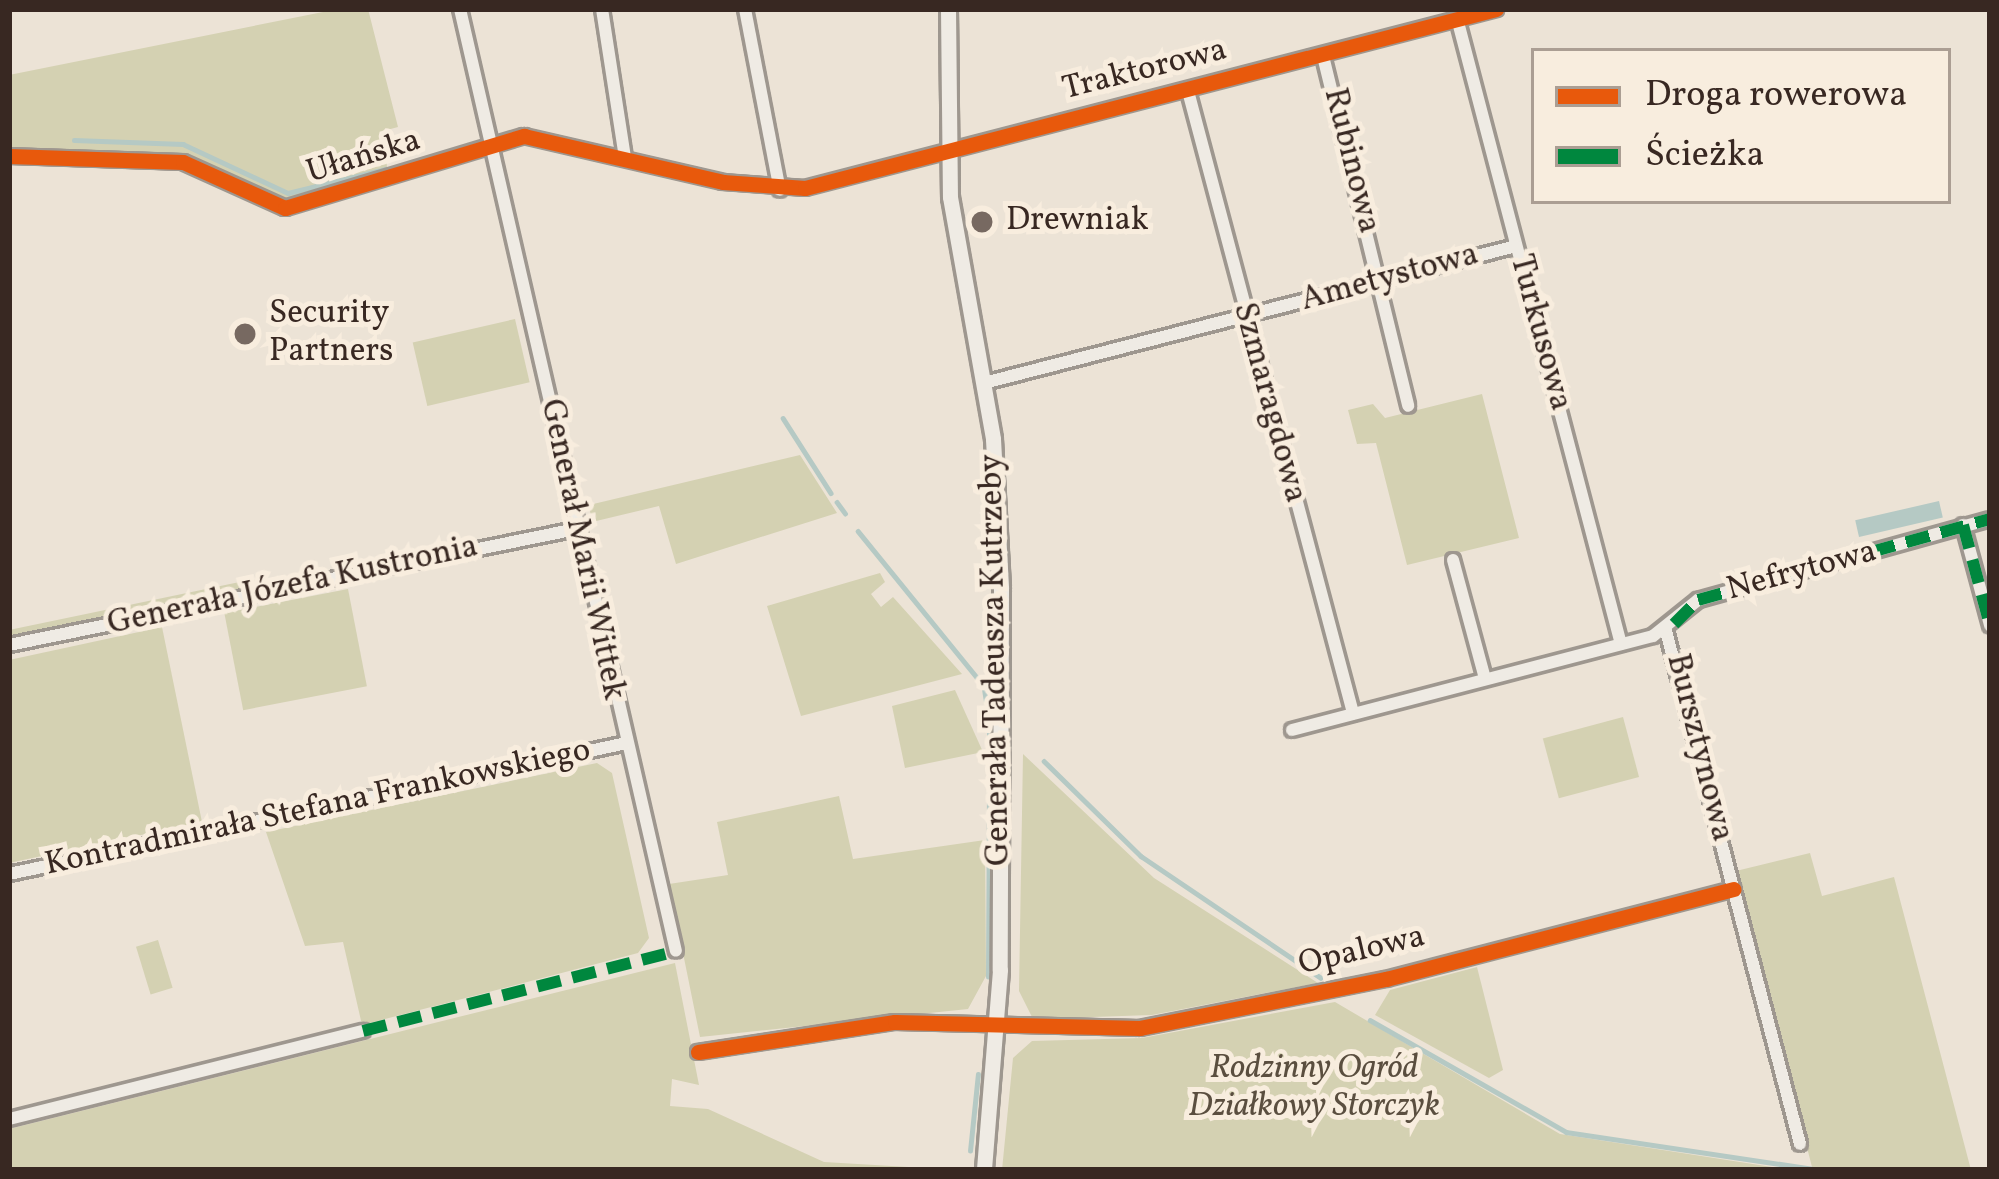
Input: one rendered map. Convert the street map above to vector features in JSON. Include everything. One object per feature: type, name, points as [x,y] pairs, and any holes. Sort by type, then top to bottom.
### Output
[{"type":"street","name":"Generał Marii Wittek","points":[[460,9],[676,951]]},
{"type":"street","points":[[602,9],[625,158]]},
{"type":"street","points":[[745,9],[780,190]]},
{"type":"street","name":"Generała Tadeusza Kutrzeby","points":[[948,9],[947,152],[984,383],[1001,589],[996,1028],[984,1170]]},
{"type":"street","name":"Traktorowa","points":[[947,152],[1496,9]]},
{"type":"street","name":"Turkusowa","points":[[1458,22],[1621,644]]},
{"type":"street","name":"Rubinowa","points":[[1323,56],[1408,406]]},
{"type":"street","name":"Szmaragdowa","points":[[1188,92],[1353,713]]},
{"type":"street","name":"Ułańska","points":[[9,156],[183,162],[298,208],[524,136],[780,190],[947,152]]},
{"type":"street","name":"Ametystowa","points":[[984,383],[1516,246]]},
{"type":"street","name":"Nefrytowa","points":[[1292,730],[1666,632],[1698,600],[1990,519]]},
{"type":"street","points":[[1964,525],[1990,625]]},
{"type":"street","name":"Generała Józefa Kustronia","points":[[9,646],[576,529]]},
{"type":"street","points":[[1453,560],[1484,680]]},
{"type":"street","name":"Bursztynowa","points":[[1666,632],[1799,1144]]},
{"type":"street","name":"Kontradmirała Stefana Frankowskiego","points":[[9,874],[627,743]]},
{"type":"street","name":"Opalowa","points":[[698,1052],[863,1024],[996,1028],[1209,1016],[1734,889]]},
{"type":"street","points":[[9,1119],[363,1031]]},
{"type":"green space","points":[[338,9],[368,9],[398,127],[383,131],[388,176],[291,201],[178,153],[9,150],[9,75]]},
{"type":"green space","points":[[515,319],[530,382],[427,406],[413,343]]},
{"type":"green space","points":[[1482,394],[1519,538],[1407,565],[1376,443],[1357,444],[1348,410],[1373,404],[1385,418]]},
{"type":"green space","points":[[800,455],[837,513],[676,564],[659,506],[592,522],[589,505]]},
{"type":"green space","points":[[880,573],[885,582],[871,594],[881,607],[893,597],[962,674],[801,716],[767,606]]},
{"type":"green space","points":[[254,579],[256,588],[9,638],[9,630]]},
{"type":"green space","points":[[348,589],[367,686],[243,710],[224,613]]},
{"type":"green space","points":[[162,627],[202,822],[9,863],[9,660]]},
{"type":"green space","points":[[955,690],[983,752],[905,768],[892,706]]},
{"type":"green space","points":[[1623,717],[1639,777],[1559,798],[1543,738]]},
{"type":"green space","name":"Rodzinny Ogród Działkowy Storczyk","points":[[1023,754],[1154,878],[1318,983],[1152,1015],[1033,1019],[1019,991]]},
{"type":"green space","points":[[597,763],[612,773],[649,938],[638,953],[362,1025],[343,942],[305,946],[266,832]]},
{"type":"green space","points":[[839,796],[853,859],[985,840],[986,976],[968,1009],[700,1037],[669,884],[728,875],[717,822]]},
{"type":"green space","points":[[1810,853],[1822,896],[1894,877],[1971,1170],[1812,1167],[1736,871]]},
{"type":"green space","points":[[158,940],[173,988],[151,995],[136,947]]},
{"type":"green space","points":[[675,963],[699,1085],[672,1079],[670,1106],[708,1109],[824,1162],[959,1170],[9,1170],[9,1129]]},
{"type":"green space","points":[[1477,967],[1503,1070],[1489,1078],[1375,1015],[1390,990]]},
{"type":"green space","name":"Rodzinny Ogród Działkowy Storczyk","points":[[1335,1002],[1560,1134],[1792,1170],[1002,1170],[1013,1058],[1032,1041],[1142,1038]]},
{"type":"shaded area","points":[[1939,501],[1943,518],[1859,537],[1855,520]]},
{"type":"waterway","points":[[74,140],[183,144],[288,193],[385,169]]},
{"type":"waterway","points":[[783,418],[831,493]]},
{"type":"waterway","points":[[837,502],[845,513]]},
{"type":"waterway","points":[[858,531],[984,686],[989,717]]},
{"type":"waterway","points":[[989,733],[989,772]]},
{"type":"waterway","points":[[1044,761],[1141,856],[1321,978]]},
{"type":"waterway","points":[[988,977],[989,791]]},
{"type":"waterway","points":[[1370,1020],[1566,1132],[1821,1170]]},
{"type":"waterway","points":[[970,1151],[978,1074]]},
{"type":"marked path","points":[[1674,624],[1698,600],[1990,519]]},
{"type":"marked path","points":[[1963,525],[1990,625]]},
{"type":"marked path","points":[[363,1031],[676,951]]},
{"type":"cycle path","points":[[9,156],[183,162],[285,208],[524,136],[723,182],[805,188],[1496,9]]},
{"type":"cycle path","points":[[698,1052],[895,1022],[1140,1028],[1386,979],[1734,889]]},
{"type":"place","name":"Drewniak","points":[[982,222]]},
{"type":"place","name":"Security Partners","points":[[245,334]]}]
